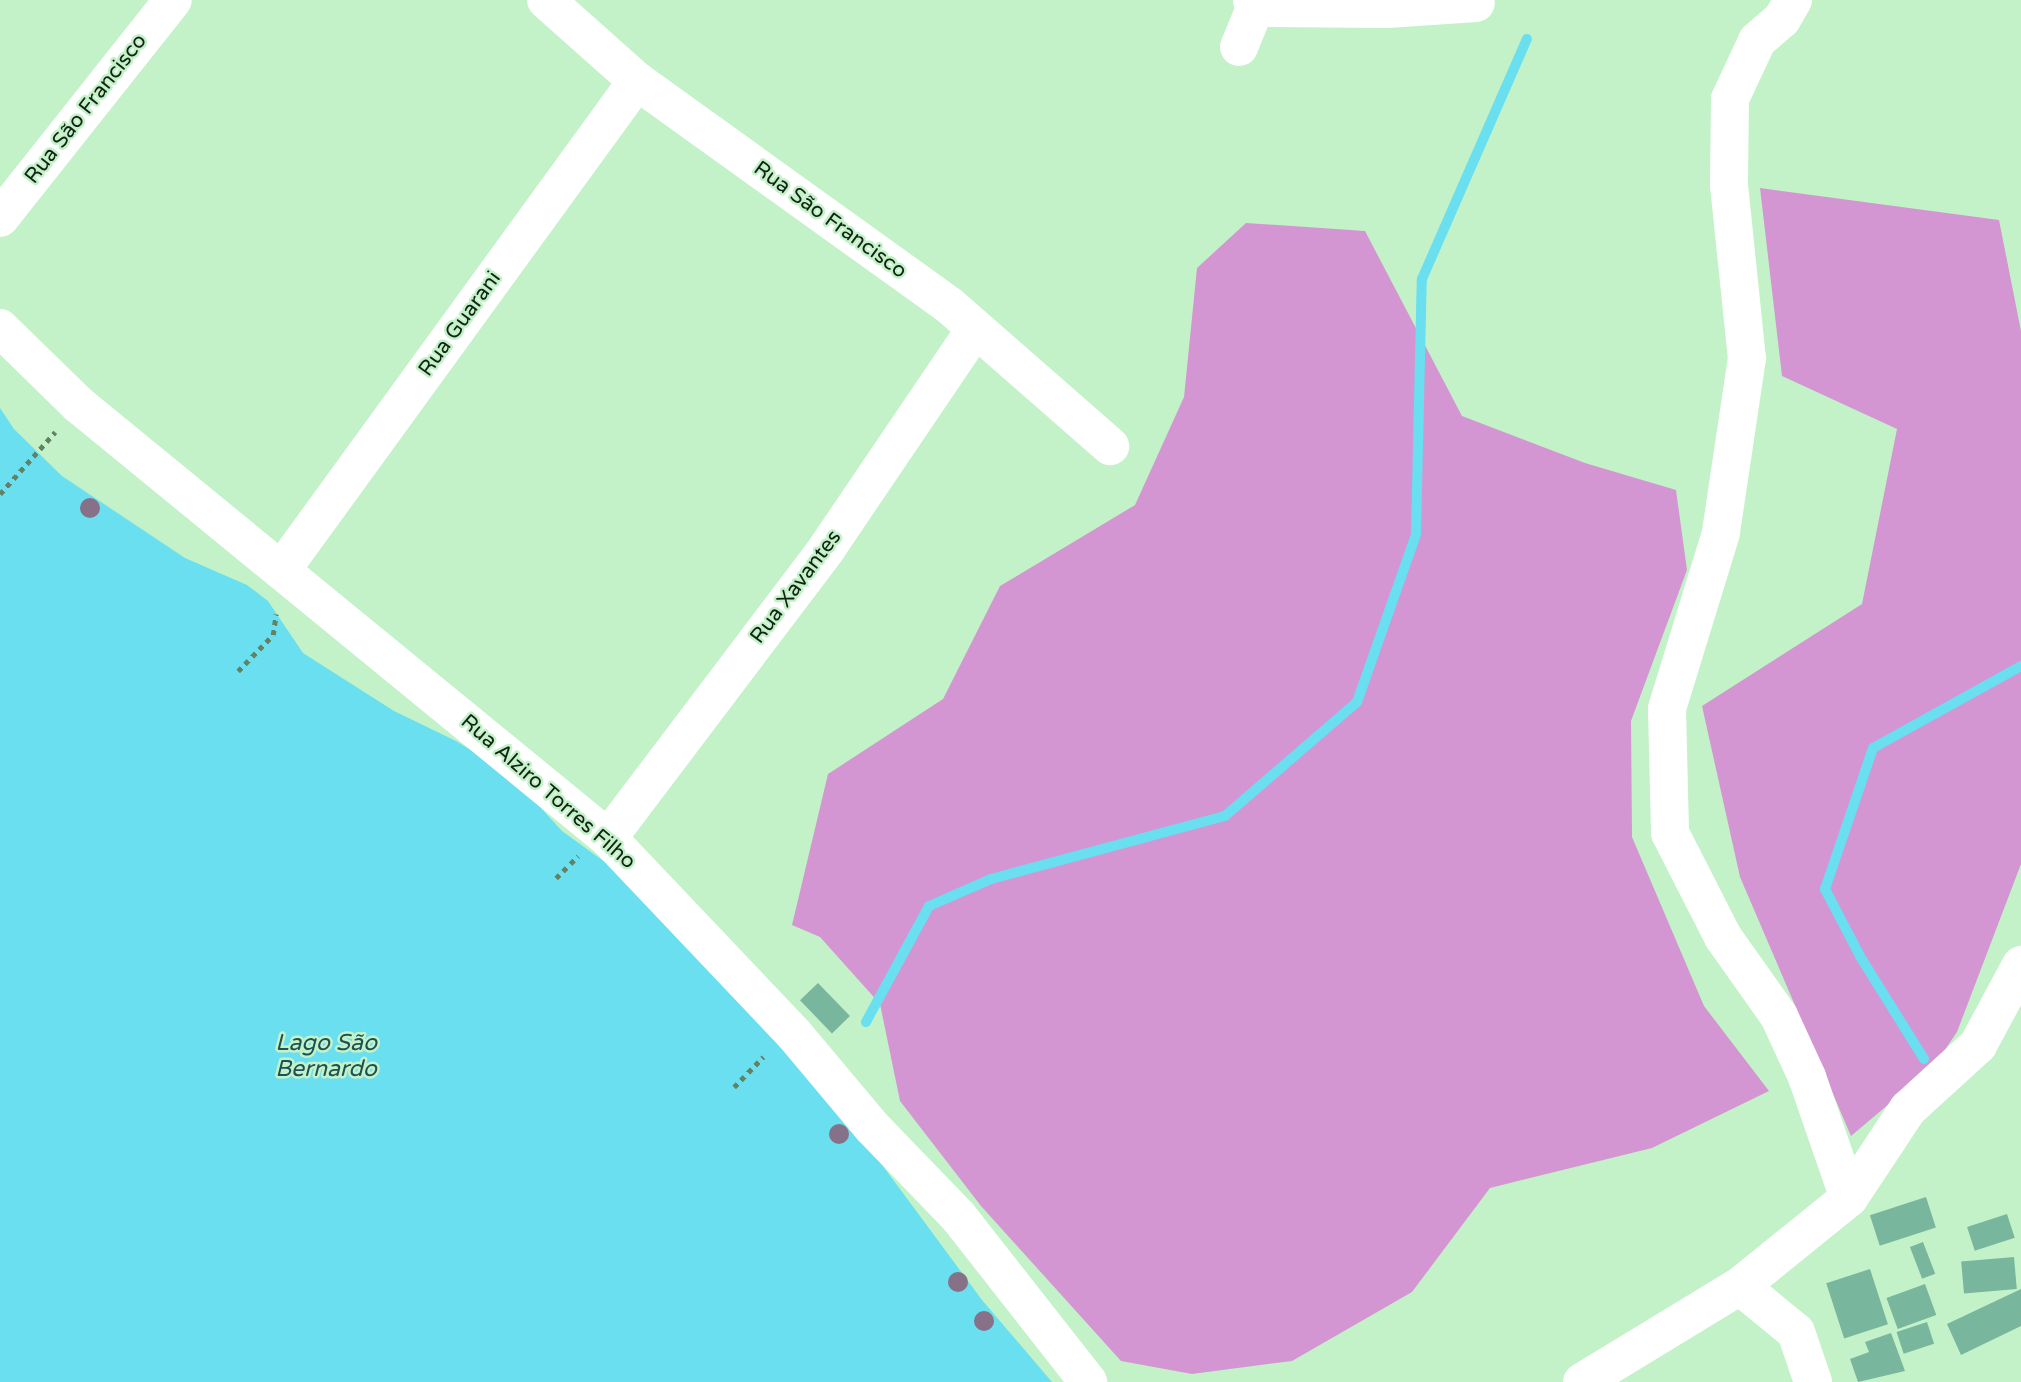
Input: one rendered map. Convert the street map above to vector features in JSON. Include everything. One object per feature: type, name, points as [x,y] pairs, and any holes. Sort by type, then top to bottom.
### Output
[{"type":"street","name":"Rua São Francisco","points":[[0,218],[173,0]]},
{"type":"street","name":"Rua São Francisco","points":[[546,0],[637,80],[950,306],[1110,446]]},
{"type":"street","points":[[1793,0],[1782,19],[1758,41],[1730,99],[1730,185],[1747,358],[1721,533],[1667,709],[1670,833],[1723,937],[1779,1016],[1807,1077],[1849,1198]]},
{"type":"street","points":[[1239,47],[1253,4],[1387,9],[1476,3]]},
{"type":"street","name":"Rua Guarani","points":[[283,568],[637,80]]},
{"type":"street","name":"Rua Alziro Torres Filho","points":[[0,328],[79,405],[283,568],[608,838],[958,1216],[1088,1382]]},
{"type":"street","name":"Rua Xavantes","points":[[608,838],[827,548],[975,329]]},
{"type":"street","points":[[1582,1382],[1740,1286],[1849,1198],[1908,1109],[1978,1045],[2021,965]]},
{"type":"street","points":[[1740,1286],[1796,1332],[1813,1382]]},
{"type":"path","points":[[0,494],[79,405]]},
{"type":"path","points":[[239,671],[273,635],[283,568]]},
{"type":"path","points":[[734,1087],[763,1057]]},
{"type":"shaded area","points":[[1760,188],[1999,220],[2021,331],[2021,864],[1957,1032],[1934,1066],[1851,1136],[1740,877],[1702,706],[1862,604],[1897,429],[1782,376]]},
{"type":"shaded area","points":[[1246,223],[1365,231],[1462,416],[1585,463],[1676,490],[1687,570],[1631,721],[1632,837],[1704,1006],[1769,1091],[1652,1148],[1490,1188],[1412,1292],[1292,1361],[1192,1374],[1121,1361],[981,1206],[900,1101],[880,1004],[820,937],[792,925],[828,774],[943,699],[1000,586],[1135,505],[1184,397],[1197,268]]},
{"type":"water","name":"Lago São Bernardo","points":[[0,408],[14,429],[62,476],[185,558],[247,585],[268,601],[303,653],[394,711],[456,741],[510,774],[562,831],[645,891],[815,1074],[982,1300],[1052,1382],[0,1382]]},
{"type":"building","points":[[818,983],[850,1016],[832,1033],[800,1000]]},
{"type":"building","points":[[1926,1197],[1936,1227],[1880,1246],[1870,1215]]},
{"type":"building","points":[[2007,1214],[2015,1238],[1975,1251],[1967,1227]]},
{"type":"building","points":[[1923,1242],[1935,1274],[1922,1279],[1910,1247]]},
{"type":"building","points":[[2014,1257],[2017,1289],[1964,1293],[1961,1262]]},
{"type":"building","points":[[1870,1269],[1888,1324],[1844,1338],[1826,1283]]},
{"type":"building","points":[[1925,1284],[1936,1315],[1898,1329],[1886,1298]]},
{"type":"building","points":[[2021,1289],[2021,1326],[1961,1355],[1947,1324]]},
{"type":"building","points":[[1927,1322],[1934,1344],[1904,1354],[1897,1332]]},
{"type":"building","points":[[1891,1333],[1905,1371],[1858,1382],[1850,1359],[1869,1352],[1865,1342]]},
{"type":"waterway","points":[[866,1022],[929,906],[991,879],[1225,816],[1357,702],[1416,534],[1422,279],[1527,39]]},
{"type":"waterway","points":[[1924,1059],[1860,956],[1825,889],[1873,748],[2021,666]]}]
